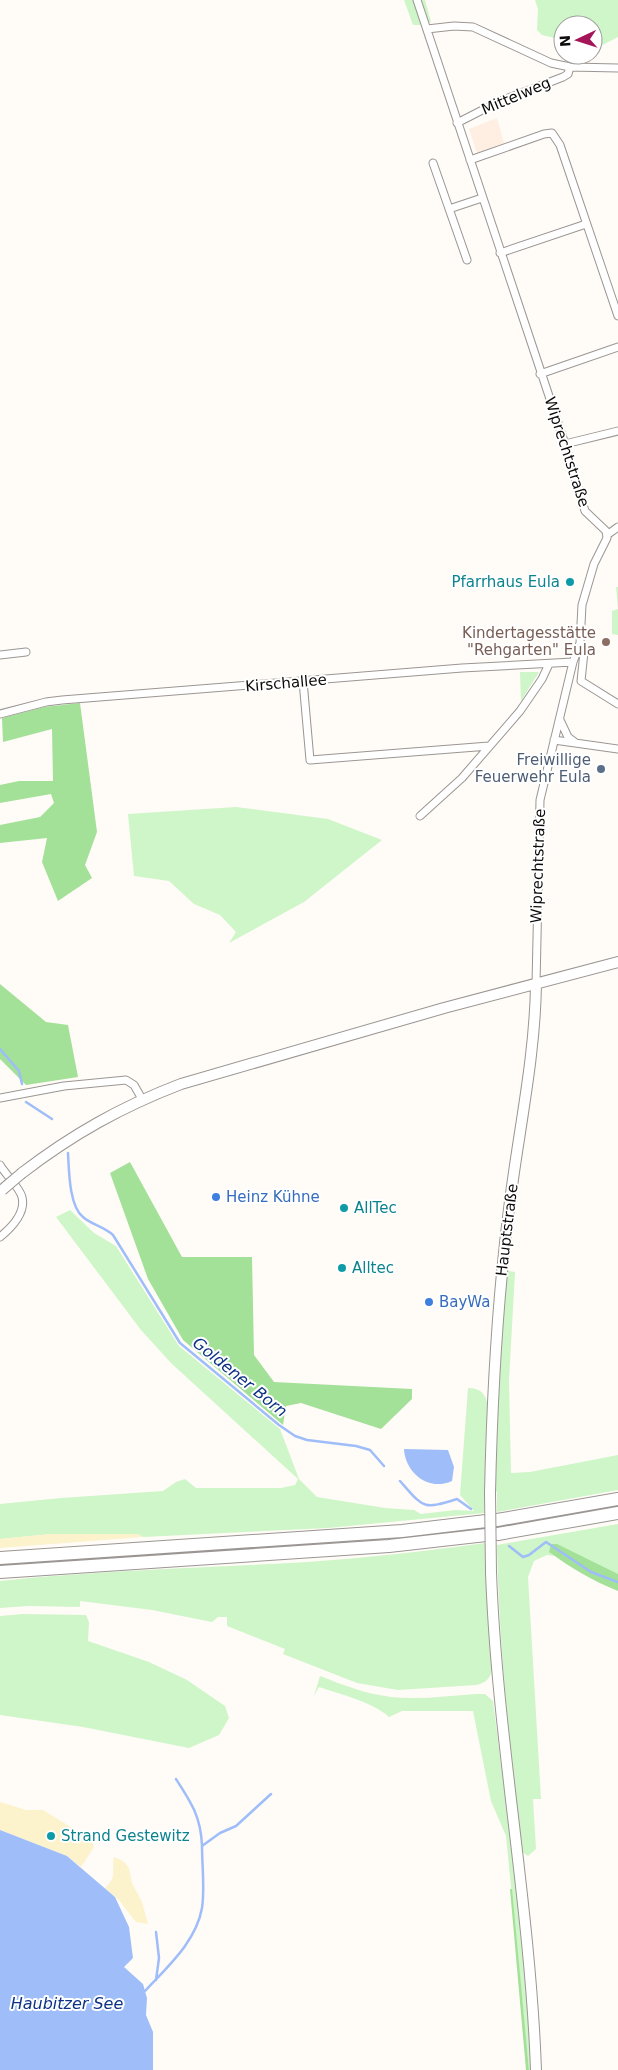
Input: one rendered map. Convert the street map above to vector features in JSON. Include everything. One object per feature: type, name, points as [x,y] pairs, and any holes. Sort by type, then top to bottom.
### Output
[{"type":"highway","points":[[0,1558],[392,1532],[491,1521],[618,1500]]},
{"type":"highway","points":[[0,1572],[106,1563],[389,1546],[492,1535],[618,1513]]},
{"type":"street","name":"Wiprechtstraße","points":[[417,0],[540,374],[566,444],[585,511],[603,528],[607,535],[606,542],[594,564],[582,605],[580,643],[573,662],[540,800],[535,967]]},
{"type":"street","points":[[427,28],[473,27],[511,43],[532,55],[570,67],[618,68]]},
{"type":"street","name":"Mittelweg","points":[[457,123],[498,102],[563,77],[568,74],[570,67]]},
{"type":"street","points":[[470,160],[544,134],[552,133],[560,145],[618,316]]},
{"type":"street","points":[[433,162],[467,260]]},
{"type":"street","points":[[449,209],[482,198]]},
{"type":"street","points":[[500,253],[586,224]]},
{"type":"street","points":[[540,374],[618,347]]},
{"type":"street","points":[[566,444],[618,431]]},
{"type":"street","points":[[607,535],[618,527]]},
{"type":"street","points":[[0,655],[26,652]]},
{"type":"street","points":[[578,652],[584,652],[581,681],[618,704]]},
{"type":"street","name":"Kirschallee","points":[[0,714],[46,702],[62,700],[462,668],[573,662]]},
{"type":"street","points":[[420,816],[462,778],[520,711],[542,679],[549,664]]},
{"type":"street","points":[[303,681],[310,760],[489,746]]},
{"type":"street","points":[[559,718],[568,737],[576,744]]},
{"type":"street","points":[[554,740],[618,749]]},
{"type":"street","points":[[1,1191],[67,1140],[113,1113],[180,1084],[618,962]]},
{"type":"street","name":"Hauptstraße","points":[[535,967],[536,984],[528,1070],[509,1208],[498,1315],[493,1384],[490,1493],[491,1572],[498,1687],[522,1895],[536,2070]]},
{"type":"street","points":[[0,1098],[101,1081],[126,1080],[134,1085],[142,1099]]},
{"type":"street","points":[[0,1165],[22,1197],[22,1209],[18,1217],[0,1237]]},
{"type":"shaded area","points":[[497,118],[504,143],[477,153],[469,129]]},
{"type":"green space","points":[[404,0],[425,0],[431,22],[413,25]]},
{"type":"green space","points":[[535,0],[618,0],[618,37],[603,45],[603,15],[553,15],[553,38],[542,35],[537,30],[538,9]]},
{"type":"green space","points":[[616,587],[618,587],[618,609]]},
{"type":"green space","points":[[618,609],[618,635],[612,634],[612,611]]},
{"type":"green space","points":[[520,672],[539,672],[521,701]]},
{"type":"green space","points":[[80,703],[97,832],[85,865],[92,878],[58,901],[42,862],[47,838],[0,843],[0,825],[40,817],[54,803],[51,794],[0,803],[0,785],[19,781],[53,781],[52,729],[3,742],[2,718],[44,707]]},
{"type":"green space","points":[[236,807],[328,819],[382,840],[304,902],[229,943],[236,932],[220,915],[194,904],[169,881],[134,876],[128,814]]},
{"type":"green space","points":[[0,984],[46,1022],[68,1025],[78,1077],[26,1085],[0,1059]]},
{"type":"green space","points":[[130,1162],[182,1257],[252,1257],[254,1355],[274,1382],[412,1389],[412,1399],[381,1429],[301,1403],[286,1406],[283,1425],[183,1340],[148,1279],[110,1173]]},
{"type":"green space","points":[[70,1210],[94,1233],[116,1246],[179,1346],[280,1429],[299,1479],[317,1497],[385,1508],[414,1510],[421,1514],[455,1510],[474,1511],[460,1495],[468,1388],[480,1391],[486,1399],[488,1407],[484,1513],[328,1528],[143,1537],[138,1534],[51,1534],[0,1539],[0,1504],[163,1491],[176,1482],[185,1479],[196,1488],[281,1488],[295,1485],[298,1479],[171,1363],[141,1330],[56,1217]]},
{"type":"green space","points":[[508,1271],[515,1272],[509,1380],[511,1473],[530,1472],[618,1455],[618,1490],[497,1512],[497,1492],[495,1491],[498,1385],[506,1274]]},
{"type":"green space","points":[[618,1524],[618,1574],[549,1552],[555,1556],[547,1555],[534,1561],[528,1577],[541,1799],[533,1799],[536,1849],[528,1856],[521,1851],[513,1775],[503,1660],[497,1545]]},
{"type":"green space","points":[[485,1543],[492,1671],[486,1681],[476,1685],[398,1690],[357,1683],[283,1654],[285,1649],[227,1626],[227,1617],[218,1617],[212,1622],[152,1610],[80,1601],[80,1607],[28,1606],[0,1608],[0,1581],[115,1572],[329,1560]]},
{"type":"green space","points":[[551,1544],[557,1544],[618,1574],[618,1591],[574,1569],[557,1558],[549,1552]]},
{"type":"green space","points":[[23,1614],[86,1615],[89,1622],[88,1641],[149,1662],[187,1680],[225,1706],[229,1718],[219,1735],[189,1748],[83,1727],[0,1715],[0,1616]]},
{"type":"green space","points":[[320,1676],[346,1686],[382,1696],[423,1698],[485,1694],[493,1701],[519,1905],[532,2070],[529,2070],[506,1836],[491,1801],[473,1711],[402,1711],[389,1717],[365,1703],[319,1687],[314,1696]]},
{"type":"green space","points":[[510,1889],[512,1889],[529,2070],[526,2070]]},
{"type":"sand","points":[[51,1534],[138,1534],[143,1537],[0,1548],[0,1539]]},
{"type":"sand","name":"Strand Gestewitz","points":[[0,1802],[26,1810],[43,1810],[92,1841],[94,1847],[81,1867],[67,1856],[0,1830]]},
{"type":"sand","points":[[114,1857],[123,1861],[129,1868],[132,1883],[142,1902],[148,1924],[136,1922],[119,1900],[105,1888],[113,1877]]},
{"type":"water","points":[[404,1449],[448,1450],[454,1467],[452,1481],[435,1484],[419,1478],[409,1465]]},
{"type":"water","name":"Haubitzer See","points":[[0,1830],[67,1856],[115,1897],[129,1927],[133,1958],[124,1967],[143,1984],[147,1998],[146,2015],[153,2032],[153,2070],[0,2070]]},
{"type":"waterway","name":"Goldener Born","points":[[0,1049],[19,1071],[22,1084]]},
{"type":"waterway","name":"Goldener Born","points":[[26,1102],[52,1119]]},
{"type":"waterway","name":"Goldener Born","points":[[68,1153],[72,1196],[78,1212],[86,1220],[113,1235],[180,1343],[279,1425],[295,1436],[307,1440],[356,1446],[370,1450],[384,1466]]},
{"type":"waterway","name":"Goldener Born","points":[[400,1481],[414,1497],[424,1504],[437,1505],[457,1499],[471,1509]]},
{"type":"waterway","name":"Goldener Born","points":[[509,1546],[523,1557],[529,1555],[546,1542],[591,1572],[618,1582]]},
{"type":"waterway","points":[[176,1779],[194,1810],[200,1827],[202,1846]]},
{"type":"waterway","points":[[145,1991],[180,1953],[194,1932],[199,1920],[203,1893],[202,1846],[220,1833],[236,1826],[271,1794]]},
{"type":"waterway","points":[[156,1932],[159,1958],[156,1980]]},
{"type":"place","name":"Pfarrhaus Eula","points":[[570,582]]},
{"type":"place","name":"Kindertagesstätte \"Rehgarten\" Eula","points":[[606,642]]},
{"type":"place","name":"Freiwillige Feuerwehr Eula","points":[[601,769]]},
{"type":"place","name":"Heinz Kühne","points":[[216,1197]]},
{"type":"place","name":"AllTec","points":[[344,1208]]},
{"type":"place","name":"Alltec","points":[[342,1268]]},
{"type":"place","name":"BayWa","points":[[429,1302]]},
{"type":"place","name":"Strand Gestewitz","points":[[51,1836]]}]
